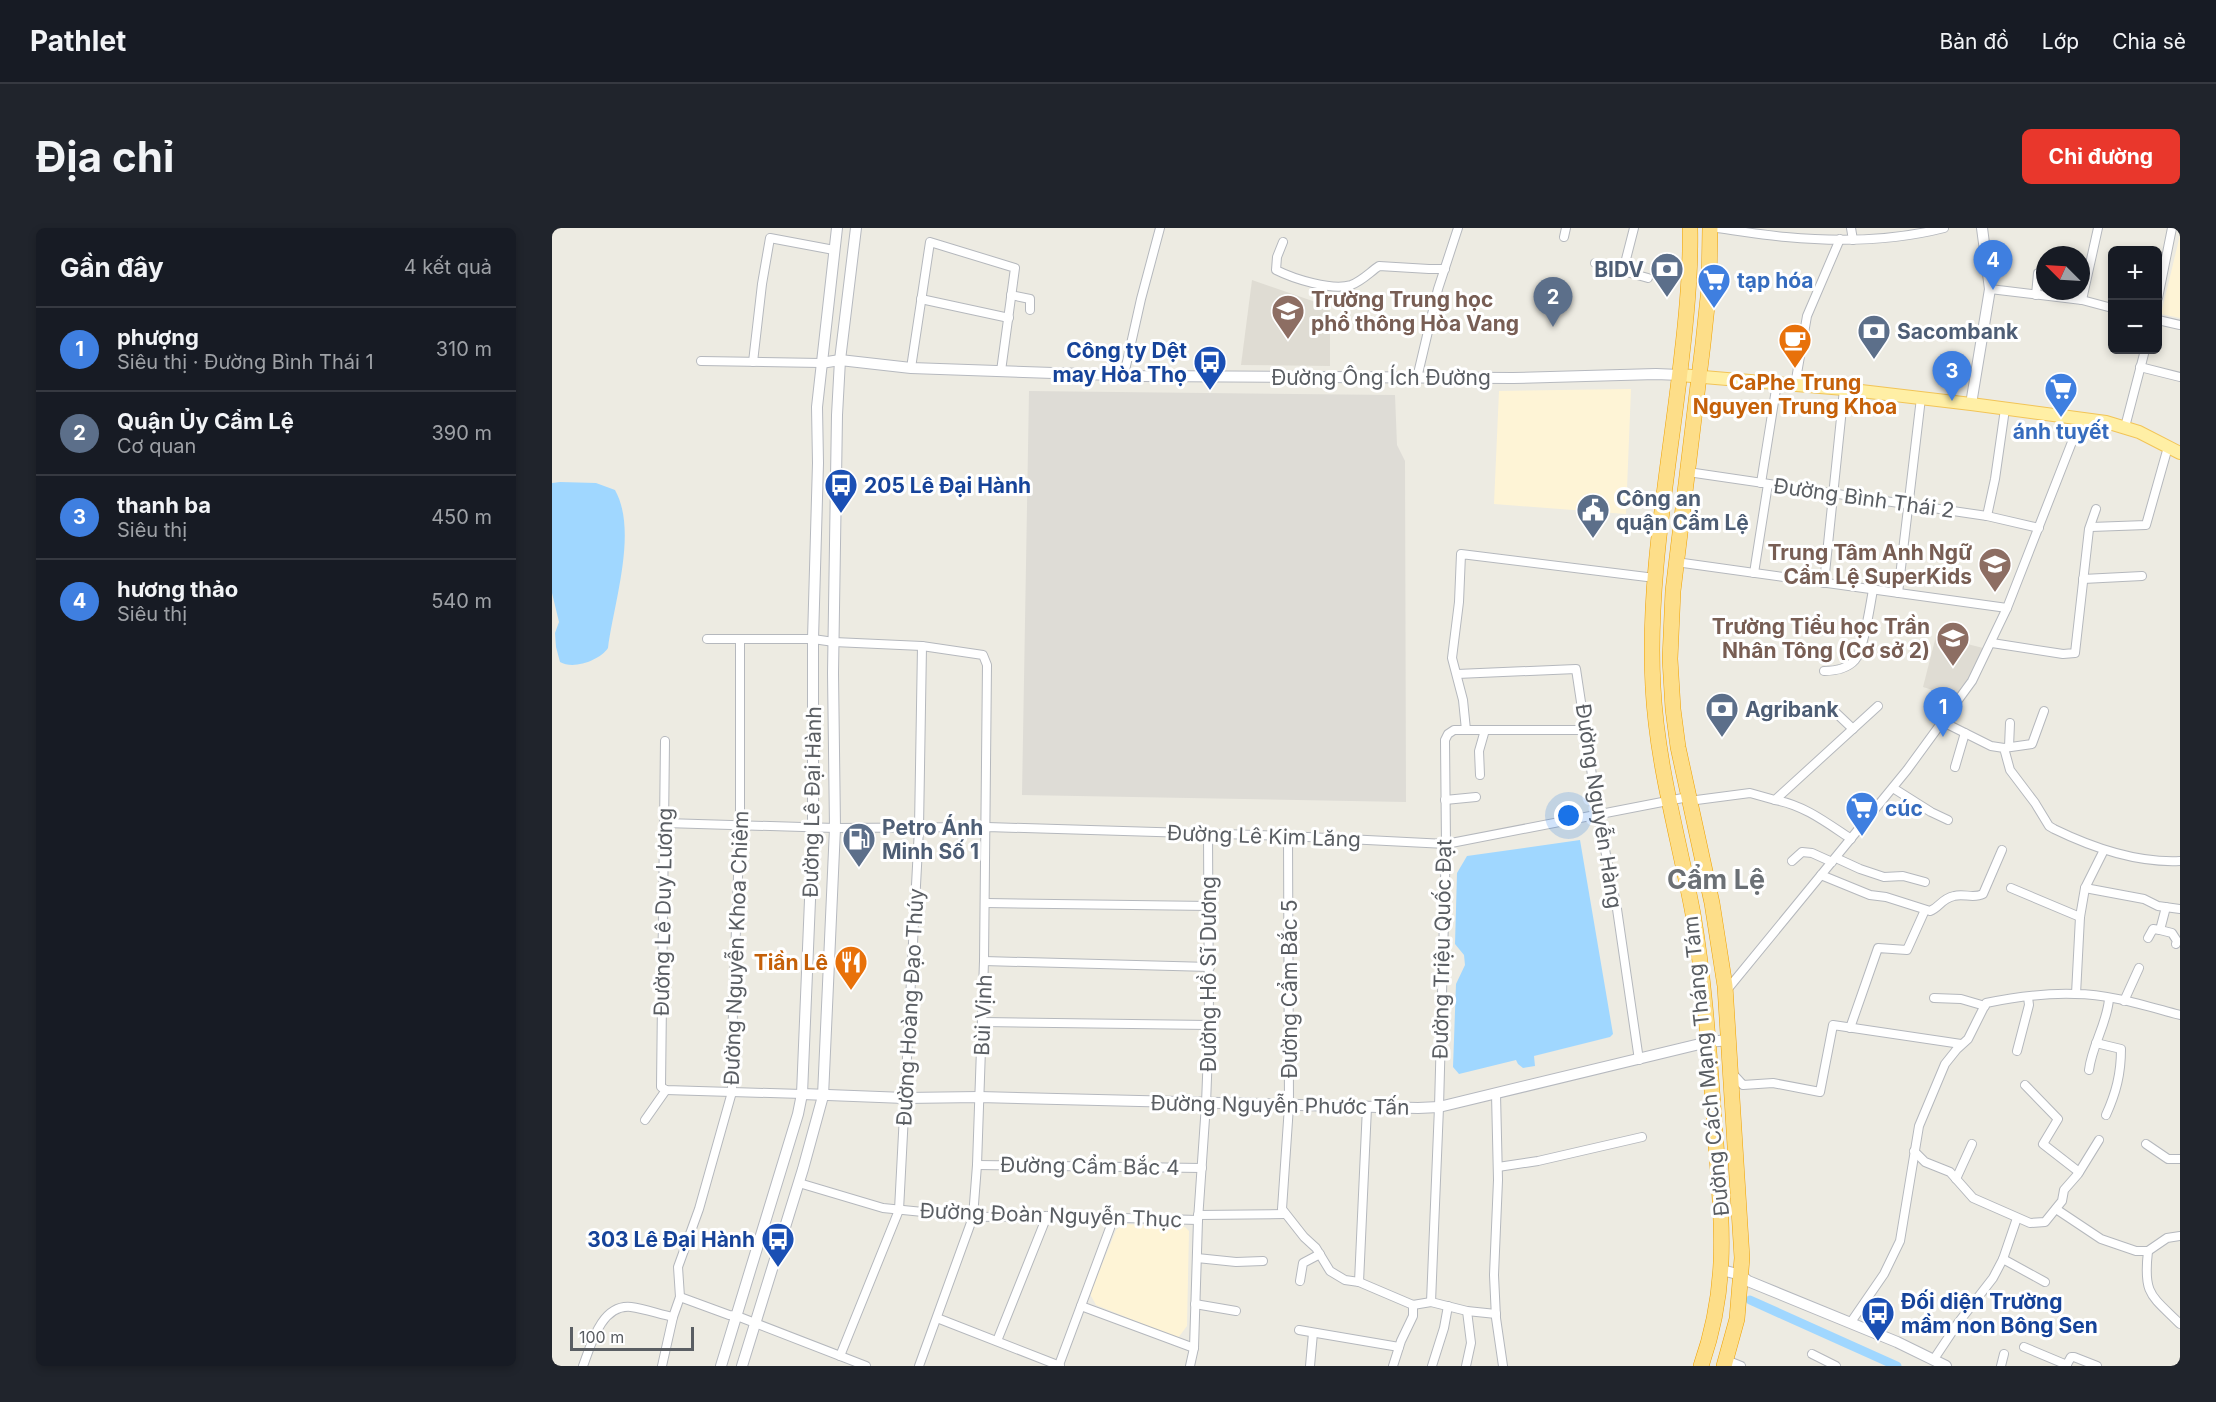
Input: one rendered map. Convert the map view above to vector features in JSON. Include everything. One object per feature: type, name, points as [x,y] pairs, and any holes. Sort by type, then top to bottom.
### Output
[{"type":"highway","name":"Đường Cách Mạng Tháng Tám","points":[[1690,228],[1689,288],[1652,627],[1653,689],[1658,738],[1693,916],[1701,972],[1722,1220],[1722,1270],[1716,1317],[1701,1366]]},
{"type":"highway","name":"Đường Cách Mạng Tháng Tám","points":[[1710,228],[1708,288],[1700,377],[1676,562],[1671,621],[1671,683],[1678,747],[1712,903],[1726,991],[1742,1237],[1737,1319],[1725,1363]]},
{"type":"main road","name":"Đường Lê Đại Hành","points":[[721,1366],[798,1114],[802,1094],[813,827],[817,406],[837,228]]},
{"type":"main road","name":"Đường Lê Đại Hành","points":[[742,1366],[799,1183],[823,1096],[835,828],[834,642],[837,415],[840,360],[856,228]]},
{"type":"main road","points":[[1971,404],[1990,289],[1982,228]]},
{"type":"main road","name":"Đường Ông Ích Đường","points":[[821,363],[840,360],[911,368],[1124,375],[1417,378],[1680,375],[1844,389],[2081,419],[2125,427],[2180,453]]},
{"type":"main road","name":"Đường Nguyễn Phước Tấn","points":[[802,1094],[1289,1106],[1439,1107],[1707,1042],[1729,1040]]},
{"type":"main road","points":[[1722,1270],[1741,1275],[1748,1281],[1851,1322],[1946,1366]]},
{"type":"street","points":[[1124,375],[1160,228]]},
{"type":"street","points":[[1417,378],[1445,268],[1458,228]]},
{"type":"street","points":[[1623,271],[1634,228]]},
{"type":"street","points":[[1717,228],[1853,240],[1944,228]]},
{"type":"street","points":[[1851,228],[1853,240]]},
{"type":"street","points":[[2090,264],[2098,228]]},
{"type":"street","points":[[2162,275],[2172,228]]},
{"type":"street","points":[[753,362],[762,284],[771,238],[834,250]]},
{"type":"street","points":[[1795,385],[1808,316],[1840,239]]},
{"type":"street","points":[[911,368],[930,242],[1015,268],[1001,371]]},
{"type":"street","points":[[1283,242],[1277,257],[1276,270],[1334,287],[1353,284],[1379,266],[1429,270],[1445,268]]},
{"type":"street","points":[[1595,263],[1648,278]]},
{"type":"street","points":[[1990,289],[2036,295]]},
{"type":"street","points":[[1011,294],[1030,299],[1030,310]]},
{"type":"street","points":[[921,298],[1009,318]]},
{"type":"street","points":[[2082,300],[2108,307]]},
{"type":"street","points":[[2162,321],[2180,325]]},
{"type":"street","points":[[2125,427],[2144,354]]},
{"type":"street","points":[[701,361],[821,363]]},
{"type":"street","points":[[2140,367],[2180,377]]},
{"type":"street","points":[[1754,573],[1777,383]]},
{"type":"street","points":[[1824,583],[1844,389]]},
{"type":"street","points":[[1898,593],[1922,398]]},
{"type":"street","points":[[1987,516],[2005,409]]},
{"type":"street","points":[[1726,991],[1893,788],[1972,681],[2007,608],[2081,419]]},
{"type":"street","points":[[2091,527],[2144,526],[2147,523],[2168,447]]},
{"type":"street","name":"Đường Bình Thái 2","points":[[1688,472],[1987,516],[2039,528]]},
{"type":"street","points":[[1992,643],[2062,654],[2075,653],[2083,579],[2096,509]]},
{"type":"street","points":[[1584,730],[1466,730],[1463,700],[1452,658],[1459,602],[1460,556],[1463,553],[1656,578]]},
{"type":"street","points":[[1676,562],[2007,608]]},
{"type":"street","points":[[2083,579],[2142,576]]},
{"type":"street","points":[[1824,671],[1842,668],[1856,659],[1866,627],[1873,590]]},
{"type":"street","points":[[707,639],[813,639],[921,646]]},
{"type":"street","name":"Đường Nguyễn Khoa Chiêm","points":[[680,1297],[678,1268],[699,1209],[732,1092],[740,824],[740,639]]},
{"type":"street","name":"Bùi Vịnh","points":[[919,1366],[973,1217],[983,1022],[987,827],[987,665],[983,655],[921,646]]},
{"type":"street","name":"Đường Hoàng Đạo Thúy","points":[[840,1356],[899,1210],[919,828],[921,646]]},
{"type":"street","name":"Đường Nguyễn Hàng","points":[[1457,674],[1576,669],[1598,815],[1617,909],[1639,1060]]},
{"type":"street","points":[[1775,800],[1878,706]]},
{"type":"street","points":[[1821,709],[1833,711],[1853,729]]},
{"type":"street","points":[[1943,722],[1992,746],[2006,748],[2032,744],[2044,711]]},
{"type":"street","points":[[2010,723],[2006,748],[2010,770],[2036,803],[2049,826],[2104,850],[2180,861]]},
{"type":"street","name":"Đường Triệu Quốc Đạt","points":[[1431,1302],[1446,844],[1445,740],[1454,730],[1466,730]]},
{"type":"street","points":[[1480,775],[1479,751],[1485,730]]},
{"type":"street","points":[[1955,767],[1965,732]]},
{"type":"street","name":"Đường Lê Duy Lương","points":[[664,1086],[665,741]]},
{"type":"street","points":[[1893,788],[1948,820]]},
{"type":"street","name":"Đường Lê Kim Lăng","points":[[665,823],[835,828],[987,827],[1288,836],[1446,844],[1669,800],[1750,794],[1795,805],[1812,813],[1851,839]]},
{"type":"street","points":[[1445,800],[1476,797]]},
{"type":"street","name":"Đường Hồ Sĩ Dương","points":[[1190,1366],[1194,1348],[1198,1217],[1209,1025],[1208,834]]},
{"type":"street","name":"Đường Cẩm Bắc 5","points":[[1285,1214],[1282,1209],[1289,1106],[1288,836]]},
{"type":"street","points":[[1821,875],[1870,895],[1934,910],[1942,899],[1958,894],[1975,897],[1986,891],[2002,850]]},
{"type":"street","points":[[2076,994],[2080,917],[2085,888],[2104,850]]},
{"type":"street","points":[[1792,861],[1802,852],[1812,853],[1884,877],[1903,876],[1925,882]]},
{"type":"street","points":[[2011,888],[2080,917]]},
{"type":"street","points":[[2085,888],[2144,899],[2158,906],[2180,909]]},
{"type":"street","points":[[986,903],[1210,906]]},
{"type":"street","points":[[2160,930],[2166,907]]},
{"type":"street","points":[[1850,1028],[1878,948],[1901,951],[1908,948],[1925,909]]},
{"type":"street","points":[[2148,938],[2152,929],[2160,930],[2172,933],[2177,941],[2176,944]]},
{"type":"street","points":[[984,961],[1210,968]]},
{"type":"street","points":[[2124,1001],[2139,968]]},
{"type":"street","points":[[1934,998],[1961,999],[1986,1005],[2028,997],[2076,994],[2124,1001],[2180,1015]]},
{"type":"street","points":[[2017,1051],[2029,1005],[2028,997]]},
{"type":"street","points":[[2089,1070],[2091,1054],[2108,1012],[2109,999]]},
{"type":"street","points":[[1851,1322],[1884,1274],[1900,1241],[1920,1126],[1945,1064],[1968,1039],[1986,1005]]},
{"type":"street","points":[[983,1022],[1209,1025]]},
{"type":"street","points":[[1731,1072],[1743,1085],[1773,1083],[1821,1092],[1833,1025],[1962,1044]]},
{"type":"street","points":[[2096,1043],[2121,1049],[2121,1074],[2106,1115]]},
{"type":"street","points":[[2025,1085],[2058,1119],[2043,1144],[2079,1172]]},
{"type":"street","points":[[645,1120],[664,1086],[732,1092],[802,1094]]},
{"type":"street","points":[[1496,1094],[1498,1167],[1494,1275],[1496,1314],[1503,1366]]},
{"type":"street","points":[[1359,1282],[1367,1107]]},
{"type":"street","points":[[1498,1167],[1642,1137]]},
{"type":"street","points":[[1914,1151],[1925,1162],[1950,1172],[1973,1198],[2030,1223],[2045,1222],[2062,1201],[2064,1190],[2079,1172],[2099,1140]]},
{"type":"street","points":[[1956,1179],[1972,1144]]},
{"type":"street","points":[[2146,1144],[2168,1159],[2180,1159]]},
{"type":"street","name":"Đường Cẩm Bắc 4","points":[[977,1165],[1202,1168]]},
{"type":"street","name":"Đường Đoàn Nguyễn Thục","points":[[799,1183],[899,1210],[973,1217],[1112,1218],[1285,1214]]},
{"type":"street","points":[[2055,1209],[2101,1239],[2136,1251],[2148,1251],[2167,1238],[2180,1236]]},
{"type":"street","points":[[1285,1214],[1320,1254],[1330,1271],[1345,1280],[1359,1282],[1413,1305],[1431,1302],[1467,1311],[1496,1314]]},
{"type":"street","points":[[997,1341],[1047,1216]]},
{"type":"street","points":[[936,1318],[1059,1366],[1112,1218]]},
{"type":"street","points":[[1934,1359],[1958,1323],[1987,1287],[2003,1259],[2017,1218]]},
{"type":"street","points":[[2148,1251],[2146,1282],[2155,1298],[2180,1324]]},
{"type":"street","points":[[1300,1281],[1303,1263],[1320,1254]]},
{"type":"street","points":[[1197,1258],[1236,1262],[1263,1261]]},
{"type":"street","points":[[2003,1259],[2045,1282]]},
{"type":"street","points":[[662,1366],[680,1297],[756,1323],[866,1366]]},
{"type":"street","points":[[1195,1304],[1236,1311]]},
{"type":"street","points":[[1393,1366],[1413,1316],[1413,1305]]},
{"type":"street","points":[[583,1366],[595,1333],[605,1318],[619,1308],[629,1306],[673,1317]]},
{"type":"street","points":[[1081,1306],[1194,1348]]},
{"type":"street","points":[[1432,1366],[1444,1328],[1448,1306]]},
{"type":"street","points":[[1466,1366],[1471,1343],[1467,1311]]},
{"type":"street","points":[[1299,1330],[1399,1347]]},
{"type":"street","points":[[1310,1366],[1313,1333]]},
{"type":"street","points":[[2024,1347],[2068,1363],[2097,1366]]},
{"type":"street","points":[[1812,1354],[1836,1366]]},
{"type":"street","points":[[2001,1366],[2004,1354]]},
{"type":"street","points":[[1725,1363],[1741,1366]]},
{"type":"shaded area","points":[[2180,235],[2180,318],[2162,314]]},
{"type":"shaded area","name":"Trường Trung học phổ thông Hòa Vang","points":[[1252,280],[1330,307],[1330,366],[1241,365]]},
{"type":"shaded area","points":[[1631,389],[1626,514],[1494,504],[1499,391]]},
{"type":"shaded area","points":[[1029,391],[1395,395],[1397,445],[1405,461],[1406,802],[1022,795]]},
{"type":"shaded area","name":"Trường Tiểu học Trần Nhân Tông (Cơ sở 2)","points":[[1936,636],[1983,648],[1981,659],[1959,698],[1923,687]]},
{"type":"shaded area","points":[[1124,1224],[1185,1227],[1189,1231],[1187,1326],[1178,1338],[1096,1305],[1090,1294],[1116,1230]]},
{"type":"water","points":[[552,483],[596,483],[615,490],[622,507],[624,526],[622,567],[608,648],[593,660],[572,665],[560,662],[555,633],[559,622],[552,593]]},
{"type":"water","points":[[1580,840],[1613,1034],[1610,1037],[1534,1056],[1535,1066],[1523,1068],[1516,1060],[1459,1074],[1453,1067],[1456,984],[1465,965],[1464,955],[1455,944],[1457,873],[1467,856]]},
{"type":"waterway","points":[[1750,1300],[1897,1366]]},
{"type":"place","name":"hương thảo","points":[[1993,290]]},
{"type":"place","name":"BIDV","points":[[1667,298]]},
{"type":"place","name":"tạp hóa","points":[[1714,309]]},
{"type":"place","name":"Quận Ủy Cẩm Lệ","points":[[1553,327]]},
{"type":"place","name":"Trường Trung học phổ thông Hòa Vang","points":[[1288,340]]},
{"type":"place","name":"Sacombank","points":[[1874,360]]},
{"type":"place","name":"CaPhe Trung Nguyen Trung Khoa","points":[[1795,369]]},
{"type":"place","name":"Công ty Dệt may Hòa Thọ","points":[[1210,391]]},
{"type":"place","name":"thanh ba","points":[[1952,401]]},
{"type":"place","name":"ánh tuyết","points":[[2061,418]]},
{"type":"place","name":"205 Lê Đại Hành","points":[[841,514]]},
{"type":"place","name":"Công an quận Cẩm Lệ","points":[[1593,539]]},
{"type":"place","name":"Trung Tâm Anh Ngữ Cẩm Lệ SuperKids","points":[[1995,593]]},
{"type":"place","name":"Trường Tiểu học Trần Nhân Tông (Cơ sở 2)","points":[[1953,667]]},
{"type":"place","name":"phượng","points":[[1943,737]]},
{"type":"place","name":"Agribank","points":[[1722,738]]},
{"type":"place","name":"cúc","points":[[1862,837]]},
{"type":"place","name":"Petro Ánh Minh Số 1","points":[[859,868]]},
{"type":"place","name":"Tiần Lê","points":[[851,991]]},
{"type":"place","name":"303 Lê Đại Hành","points":[[778,1268]]},
{"type":"place","name":"Đối diện Trường mầm non Bông Sen","points":[[1878,1342]]},
{"type":"district","name":"Cẩm Lệ","points":[[1716,879]]}]
